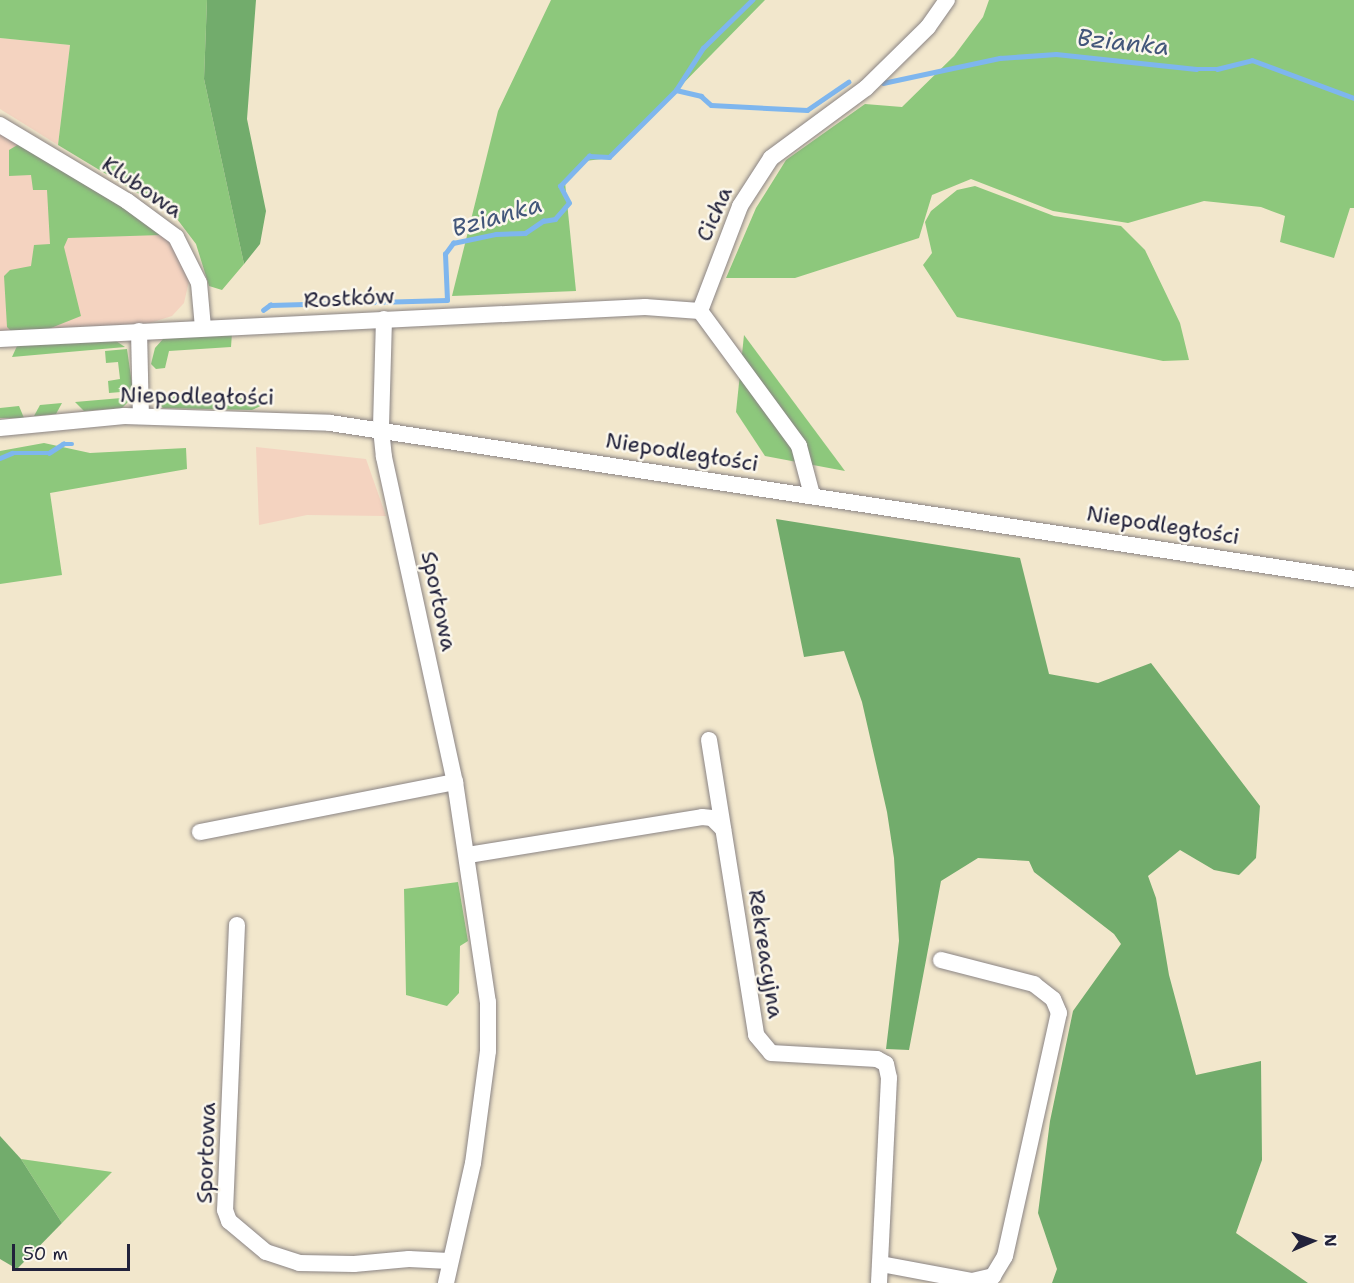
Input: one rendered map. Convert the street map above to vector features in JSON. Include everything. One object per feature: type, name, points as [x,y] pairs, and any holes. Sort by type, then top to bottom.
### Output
[{"type":"street","name":"Cicha","points":[[700,311],[740,206],[771,158],[866,88],[928,27],[947,0]]},
{"type":"street","name":"Klubowa","points":[[0,125],[127,201],[177,237],[199,283],[203,328]]},
{"type":"street","name":"Rostków","points":[[0,339],[645,307],[700,311]]},
{"type":"street","points":[[700,311],[799,446],[812,495]]},
{"type":"street","name":"Sportowa","points":[[384,319],[381,429],[455,782],[468,855],[488,1002],[488,1051],[473,1163],[446,1283]]},
{"type":"street","points":[[140,331],[141,416]]},
{"type":"street","name":"Niepodległości","points":[[0,428],[141,416],[269,418],[381,429],[1354,579]]},
{"type":"street","name":"Rekreacyjna","points":[[709,740],[756,1035],[771,1053],[877,1059],[886,1064],[889,1078],[879,1283]]},
{"type":"street","points":[[200,831],[455,782]]},
{"type":"street","points":[[468,855],[702,817],[712,818],[723,829]]},
{"type":"street","name":"Sportowa","points":[[237,925],[225,1210],[228,1221],[267,1251],[299,1263],[354,1264],[408,1259],[449,1262]]},
{"type":"street","points":[[881,1264],[976,1282],[993,1276],[1005,1256],[1059,1013],[1053,999],[1034,984],[941,960]]},
{"type":"shaded area","points":[[0,38],[70,45],[58,145],[0,109]]},
{"type":"shaded area","points":[[0,133],[169,240],[189,281],[184,303],[172,316],[150,323],[0,331]]},
{"type":"shaded area","points":[[256,447],[366,459],[386,516],[307,515],[259,525]]},
{"type":"green space","points":[[0,0],[207,0],[204,79],[244,264],[222,290],[209,286],[196,244],[174,215],[58,145],[70,45],[0,38]]},
{"type":"green space","points":[[207,0],[256,0],[247,119],[266,211],[260,244],[244,264],[204,79]]},
{"type":"green space","points":[[551,0],[765,0],[610,158],[585,161],[565,182],[576,291],[452,296],[498,111]]},
{"type":"green space","points":[[989,0],[1354,0],[1354,208],[1350,208],[1334,258],[1280,242],[1285,216],[1261,207],[1204,201],[1128,223],[1053,211],[971,179],[932,195],[919,238],[795,278],[726,278],[756,208],[786,160],[865,104],[902,107],[954,56],[983,17]]},
{"type":"green space","points":[[19,144],[162,232],[161,235],[68,238],[64,247],[81,316],[46,330],[11,331],[7,327],[4,276],[10,270],[31,266],[34,245],[50,244],[47,190],[33,190],[31,175],[9,176],[9,150]]},
{"type":"green space","points":[[975,186],[1054,216],[1121,226],[1145,250],[1180,323],[1189,360],[1163,361],[957,317],[923,265],[932,253],[925,222],[931,211],[957,190]]},
{"type":"green space","points":[[232,333],[231,347],[169,351],[165,368],[156,369],[151,364],[155,348],[163,339]]},
{"type":"green space","points":[[744,335],[845,471],[765,456],[736,412]]},
{"type":"green space","points":[[113,339],[125,347],[12,357],[17,346]]},
{"type":"green space","points":[[127,349],[133,391],[109,393],[108,381],[120,379],[118,362],[106,363],[105,351]]},
{"type":"green space","points":[[200,394],[263,400],[263,405],[252,410],[163,408],[151,397]]},
{"type":"green space","points":[[133,397],[122,408],[84,411],[75,402]]},
{"type":"green space","points":[[62,403],[56,414],[34,416],[40,405]]},
{"type":"green space","points":[[19,406],[24,418],[0,418],[0,408]]},
{"type":"green space","points":[[44,443],[90,453],[186,448],[187,469],[50,493],[62,575],[0,584],[0,451]]},
{"type":"green space","points":[[776,519],[1020,558],[1049,674],[1098,683],[1151,663],[1260,806],[1256,858],[1239,875],[1214,870],[1180,850],[1148,876],[1156,898],[1169,975],[1196,1075],[1261,1061],[1262,1160],[1236,1233],[1308,1283],[1052,1283],[1057,1269],[1038,1213],[1050,1121],[1073,1011],[1121,944],[1114,934],[1034,872],[1029,861],[978,858],[941,881],[909,1050],[886,1049],[899,941],[894,858],[887,812],[862,702],[844,651],[804,657]]},
{"type":"green space","points":[[458,882],[468,941],[460,946],[459,993],[447,1006],[406,995],[404,889]]},
{"type":"green space","points":[[0,1136],[21,1159],[62,1223],[17,1269],[0,1259]]},
{"type":"green space","points":[[21,1159],[112,1172],[62,1223]]},
{"type":"waterway","points":[[676,90],[703,48],[752,0]]},
{"type":"waterway","name":"Bzianka","points":[[883,83],[1000,58],[1056,54],[1196,69],[1217,69],[1252,60],[1354,98]]},
{"type":"waterway","name":"Bzianka","points":[[263,310],[270,305],[447,300],[445,254],[453,243],[496,234],[525,233],[543,221],[555,219],[569,203],[560,186],[589,156],[609,157],[676,90],[701,96],[711,105],[807,110],[848,82]]},
{"type":"waterway","name":"Bzianka","points":[[0,458],[12,453],[49,453],[63,444],[72,444]]}]
